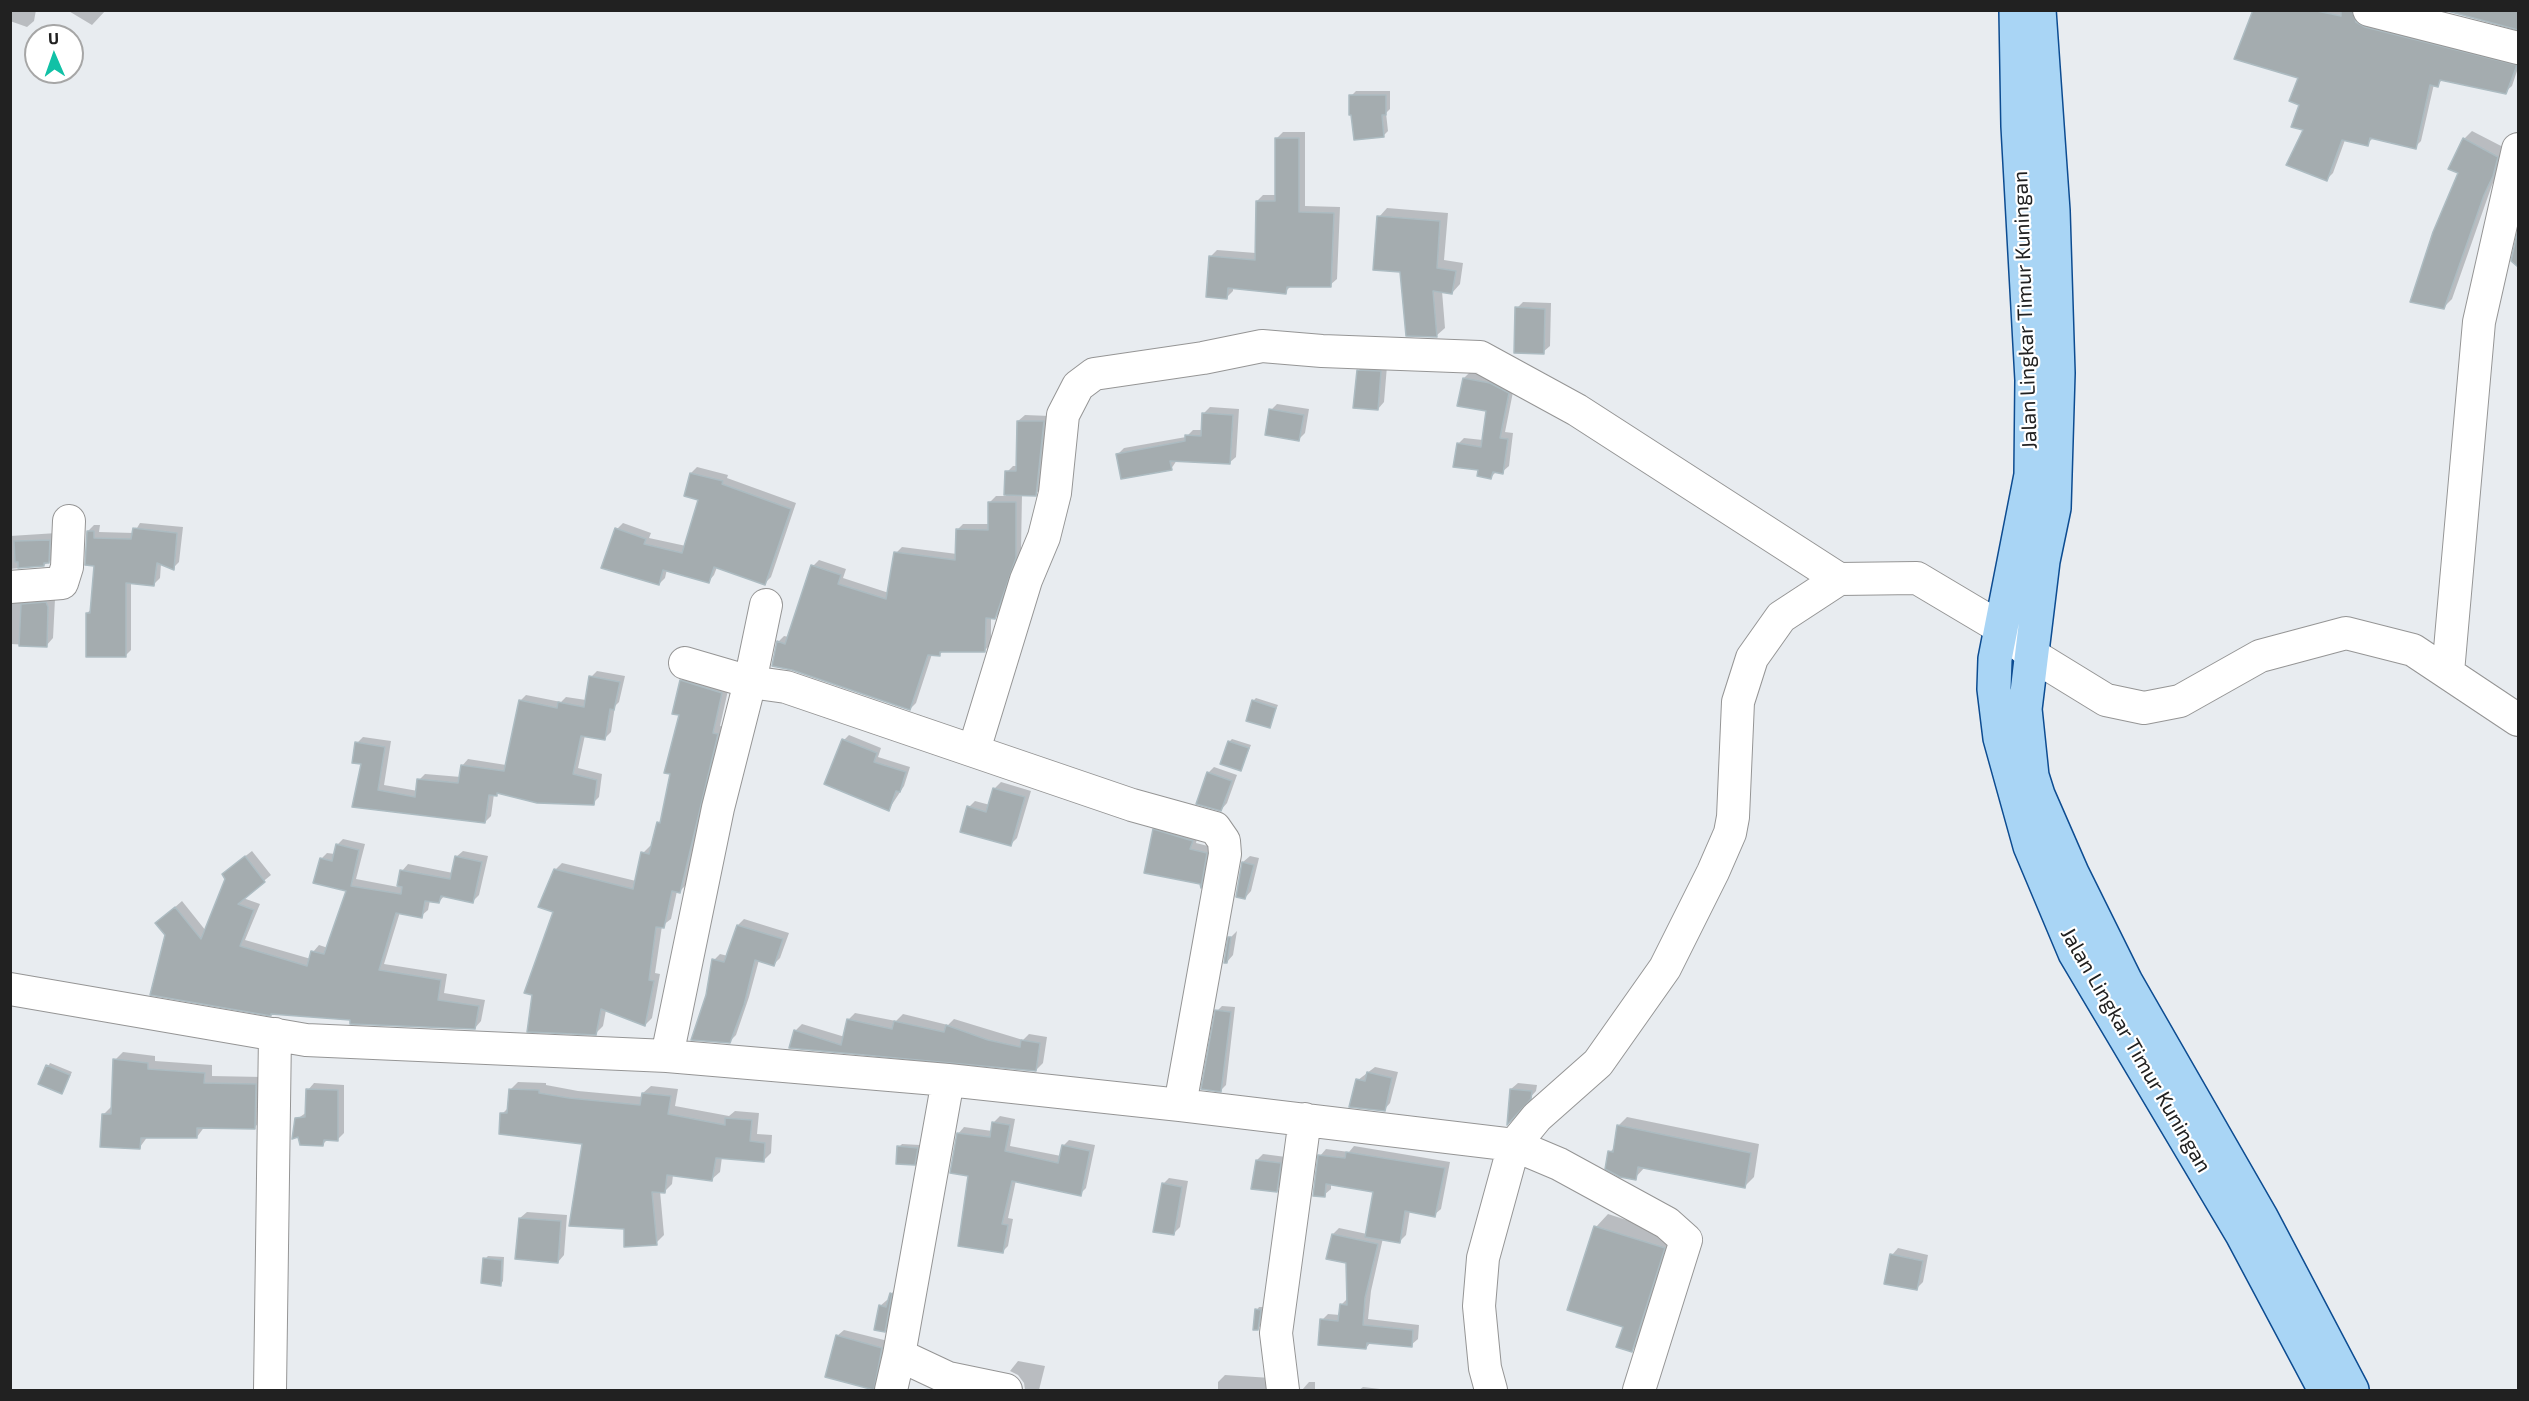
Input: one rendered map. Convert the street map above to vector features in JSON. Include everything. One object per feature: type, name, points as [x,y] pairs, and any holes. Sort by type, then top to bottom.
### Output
[{"type":"main road","name":"Jalan Lingkar Timur Kuningan","points":[[2016,10],[2018,126],[2032,380],[2031,475],[1995,659],[1994,689],[2000,738],[2030,846],[2075,953],[2242,1234],[2325,1390]]},
{"type":"main road","name":"Jalan Lingkar Timur Kuningan","points":[[2040,10],[2053,211],[2058,373],[2054,508],[2043,561],[2025,710],[2029,756],[2038,795],[2072,873],[2126,982],[2261,1217],[2352,1390]]},
{"type":"street","points":[[2368,10],[2518,48]]},
{"type":"street","points":[[2448,672],[2479,322],[2518,149]]},
{"type":"street","points":[[974,750],[1026,580],[1044,537],[1054,493],[1063,415],[1078,386],[1094,374],[1203,358],[1262,346],[1322,351],[1480,357],[1577,410],[1839,579]]},
{"type":"street","points":[[10,587],[62,583],[67,567],[69,521]]},
{"type":"street","points":[[1491,1390],[1485,1368],[1479,1306],[1483,1258],[1514,1145],[1537,1117],[1598,1063],[1665,968],[1730,833],[1733,817],[1738,702],[1752,658],[1780,616],[1839,579],[1917,578],[2001,628],[2031,654],[2106,700],[2144,708],[2180,701],[2260,656],[2346,633],[2413,650],[2518,720]]},
{"type":"street","points":[[667,1056],[718,808],[750,682],[766,605]]},
{"type":"street","points":[[685,663],[750,682],[786,687],[1132,805],[1215,828],[1224,841],[1225,854],[1180,1105]]},
{"type":"street","points":[[10,989],[306,1040],[667,1056],[948,1080],[1305,1119],[1514,1145],[1559,1164],[1666,1223],[1686,1240],[1639,1390]]},
{"type":"street","points":[[270,1390],[275,1034]]},
{"type":"street","points":[[891,1390],[948,1080]]},
{"type":"street","points":[[1283,1390],[1276,1333],[1305,1119]]},
{"type":"street","points":[[899,1355],[948,1378],[992,1389],[1006,1390]]},
{"type":"building","points":[[2253,10],[2312,10],[2341,16],[2341,10],[2352,10],[2356,22],[2365,27],[2517,65],[2506,94],[2440,80],[2438,87],[2430,85],[2416,149],[2370,138],[2368,146],[2342,140],[2327,181],[2286,165],[2303,130],[2291,127],[2299,105],[2289,101],[2298,78],[2234,59]]},
{"type":"building","points":[[2444,10],[2518,10],[2518,30]]},
{"type":"building","points":[[1349,95],[1386,95],[1386,115],[1382,115],[1384,137],[1354,140],[1351,115],[1349,115]]},
{"type":"building","points":[[1275,138],[1299,138],[1299,212],[1334,213],[1331,287],[1287,287],[1286,294],[1228,288],[1227,299],[1206,297],[1209,256],[1255,260],[1256,201],[1275,201]]},
{"type":"building","points":[[2463,138],[2498,157],[2493,176],[2484,195],[2444,309],[2410,302],[2433,232],[2458,173],[2448,169]]},
{"type":"building","points":[[1377,216],[1440,221],[1437,268],[1456,271],[1452,294],[1433,291],[1437,337],[1406,336],[1400,272],[1373,270]]},
{"type":"building","points":[[2518,229],[2518,267],[2511,261]]},
{"type":"building","points":[[1515,307],[1545,309],[1544,354],[1514,353]]},
{"type":"building","points":[[1357,370],[1381,371],[1378,410],[1353,408]]},
{"type":"building","points":[[1463,378],[1490,383],[1509,393],[1500,438],[1508,439],[1503,474],[1493,472],[1491,479],[1477,476],[1478,470],[1453,467],[1457,443],[1481,447],[1486,411],[1457,406]]},
{"type":"building","points":[[1269,409],[1304,415],[1299,441],[1265,435]]},
{"type":"building","points":[[1202,413],[1233,415],[1230,464],[1170,461],[1172,470],[1121,479],[1116,454],[1185,441],[1185,435],[1201,436]]},
{"type":"building","points":[[1017,421],[1044,421],[1036,496],[1004,495],[1005,471],[1016,471]]},
{"type":"building","points":[[690,473],[723,481],[722,484],[791,509],[765,585],[714,567],[709,583],[663,570],[659,585],[601,568],[615,528],[646,539],[644,544],[682,553],[698,500],[684,496]]},
{"type":"building","points":[[988,502],[1016,502],[1016,558],[995,619],[986,618],[985,652],[940,652],[940,656],[928,655],[910,710],[792,670],[772,666],[777,641],[785,644],[811,565],[841,575],[838,584],[886,599],[894,552],[955,560],[956,529],[988,530]]},
{"type":"building","points":[[133,528],[177,533],[174,570],[157,563],[154,586],[126,583],[126,657],[86,657],[86,613],[90,613],[94,566],[85,565],[87,531],[94,531],[94,538],[131,539]]},
{"type":"building","points":[[50,540],[49,563],[44,563],[44,566],[18,568],[18,562],[15,562],[14,541]]},
{"type":"building","points":[[46,602],[48,607],[47,647],[19,646],[21,604]]},
{"type":"building","points":[[589,676],[620,682],[614,710],[610,709],[605,740],[581,736],[573,774],[597,780],[594,805],[537,803],[497,793],[497,796],[489,795],[485,823],[352,807],[361,764],[352,763],[355,742],[385,747],[378,790],[415,797],[417,779],[458,783],[461,765],[504,771],[519,700],[557,708],[558,702],[584,707]]},
{"type":"building","points":[[680,680],[722,693],[713,733],[718,734],[680,893],[672,891],[664,928],[656,927],[649,980],[654,981],[645,1026],[601,1009],[596,1035],[527,1032],[532,995],[524,993],[553,912],[538,907],[554,869],[633,889],[641,852],[649,854],[657,822],[660,823],[670,774],[664,773],[679,715],[672,714]]},
{"type":"building","points":[[1252,700],[1276,708],[1270,728],[1246,721]]},
{"type":"building","points":[[842,739],[877,753],[874,762],[906,772],[900,792],[896,791],[889,811],[824,784]]},
{"type":"building","points":[[1228,741],[1249,748],[1241,771],[1220,764]]},
{"type":"building","points":[[1207,772],[1232,781],[1221,811],[1196,804]]},
{"type":"building","points":[[993,788],[1025,797],[1011,846],[960,832],[967,806],[986,812]]},
{"type":"building","points":[[1153,829],[1193,841],[1190,849],[1207,853],[1201,888],[1200,884],[1144,873]]},
{"type":"building","points":[[336,844],[359,850],[351,886],[401,894],[402,887],[397,886],[400,870],[450,879],[455,856],[482,862],[473,903],[441,896],[439,903],[425,901],[422,918],[396,913],[379,970],[441,980],[438,1000],[479,1006],[475,1029],[350,1024],[350,1020],[271,1014],[271,1016],[150,995],[165,935],[155,923],[175,907],[201,939],[225,879],[222,874],[245,856],[265,882],[238,904],[254,910],[240,946],[307,966],[311,951],[324,954],[346,891],[313,883],[320,858],[332,861]]},
{"type":"building","points":[[1242,862],[1254,865],[1245,899],[1236,897]]},
{"type":"building","points":[[737,925],[783,939],[774,966],[755,960],[744,1005],[730,1043],[691,1040],[706,995],[712,959],[724,962]]},
{"type":"building","points":[[1228,937],[1231,937],[1227,963],[1224,963]]},
{"type":"building","points":[[1215,1010],[1231,1012],[1221,1092],[1201,1089]]},
{"type":"building","points":[[847,1019],[892,1029],[894,1021],[944,1032],[946,1025],[988,1040],[1020,1047],[1021,1040],[1040,1043],[1036,1071],[789,1048],[794,1030],[841,1045]]},
{"type":"building","points":[[113,1059],[148,1063],[148,1069],[205,1073],[204,1083],[256,1084],[255,1129],[197,1128],[197,1138],[141,1138],[140,1149],[100,1147],[102,1114],[111,1114]]},
{"type":"building","points":[[46,1065],[70,1075],[62,1094],[38,1084]]},
{"type":"building","points":[[1367,1072],[1392,1078],[1385,1111],[1349,1107],[1356,1079],[1365,1081]]},
{"type":"building","points":[[306,1089],[338,1090],[338,1141],[324,1140],[323,1146],[300,1145],[298,1137],[292,1139],[295,1118],[305,1117]]},
{"type":"building","points":[[509,1089],[539,1090],[539,1093],[569,1098],[640,1105],[642,1093],[671,1096],[668,1114],[725,1125],[725,1118],[752,1120],[750,1141],[765,1143],[764,1162],[716,1158],[712,1181],[667,1175],[665,1193],[652,1192],[657,1245],[624,1247],[624,1229],[569,1226],[582,1144],[499,1134],[500,1113],[507,1113]]},
{"type":"building","points":[[1510,1089],[1532,1091],[1531,1099],[1507,1125]]},
{"type":"building","points":[[992,1122],[1010,1125],[1005,1151],[1058,1163],[1062,1145],[1090,1151],[1081,1196],[1012,1181],[1002,1224],[1008,1225],[1003,1253],[958,1246],[968,1176],[950,1173],[957,1133],[990,1137]]},
{"type":"building","points":[[1617,1125],[1751,1153],[1745,1188],[1638,1167],[1636,1180],[1620,1177],[1605,1169],[1608,1151],[1613,1152]]},
{"type":"building","points":[[897,1146],[918,1148],[915,1165],[896,1164]]},
{"type":"building","points":[[1346,1152],[1445,1168],[1435,1217],[1405,1211],[1400,1243],[1365,1237],[1373,1192],[1326,1184],[1325,1197],[1313,1196],[1318,1155],[1345,1158]]},
{"type":"building","points":[[1256,1160],[1281,1163],[1277,1192],[1251,1189]]},
{"type":"building","points":[[1162,1183],[1182,1187],[1174,1235],[1153,1232]]},
{"type":"building","points":[[519,1218],[561,1221],[558,1263],[515,1259]]},
{"type":"building","points":[[1594,1226],[1665,1248],[1632,1352],[1616,1347],[1623,1327],[1567,1310]]},
{"type":"building","points":[[1332,1234],[1378,1244],[1365,1298],[1363,1325],[1413,1330],[1412,1347],[1367,1343],[1366,1349],[1318,1345],[1320,1319],[1338,1321],[1340,1304],[1347,1305],[1346,1263],[1326,1259]]},
{"type":"building","points":[[1890,1254],[1923,1261],[1917,1290],[1884,1284]]},
{"type":"building","points":[[483,1258],[502,1260],[501,1286],[481,1283]]},
{"type":"building","points":[[890,1293],[892,1294],[885,1332],[874,1330],[879,1305],[886,1307]]},
{"type":"building","points":[[1255,1309],[1261,1310],[1258,1330],[1253,1330]]},
{"type":"building","points":[[836,1335],[882,1348],[874,1390],[825,1377]]}]
